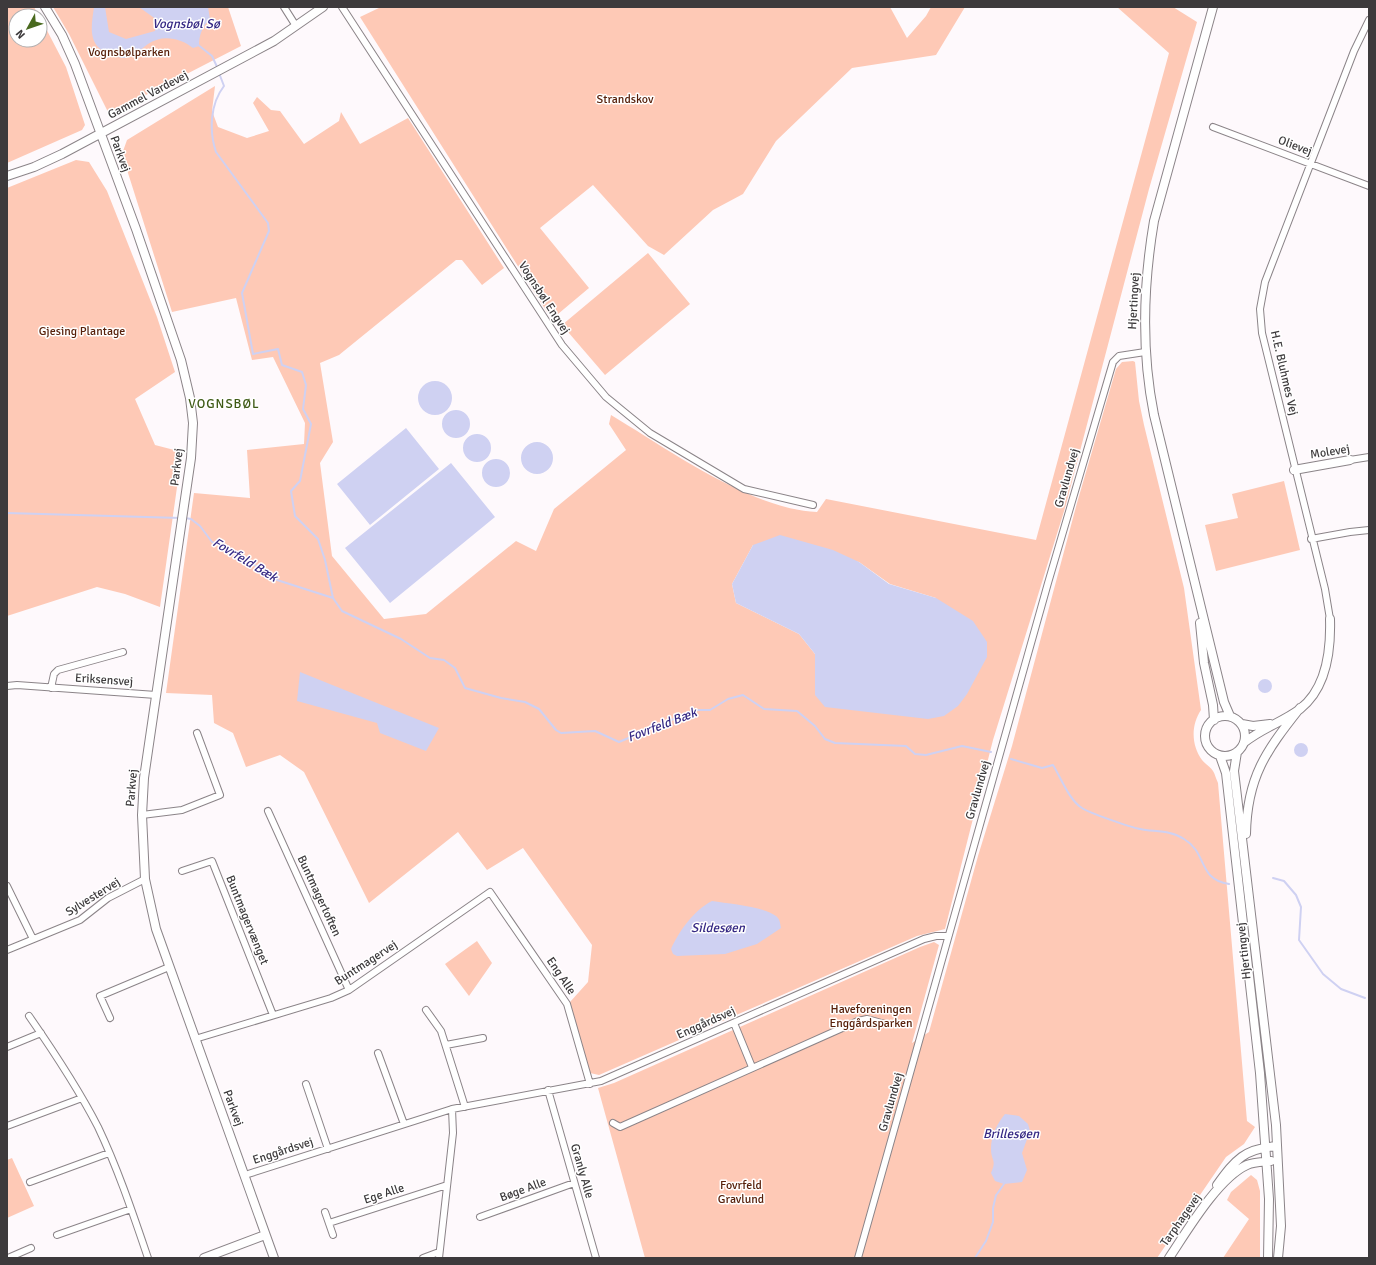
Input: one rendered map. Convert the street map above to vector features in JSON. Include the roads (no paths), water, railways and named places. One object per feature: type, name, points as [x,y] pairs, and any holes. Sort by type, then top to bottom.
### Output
[{"type":"main road","name":"Parkvej","points":[[45,7],[62,35],[75,64],[136,229],[185,373],[193,423],[191,458],[144,778],[142,815],[145,879],[156,929],[169,968],[274,1258]]},
{"type":"main road","name":"Gammel Vardevej","points":[[7,176],[34,167],[225,68],[274,41],[322,7]]},
{"type":"main road","name":"Hjertingvej","points":[[1213,7],[1154,221],[1146,280],[1144,319],[1145,352],[1154,415],[1224,702],[1230,716]]},
{"type":"main road","name":"Molevej","points":[[1294,470],[1350,460]]},
{"type":"main road","name":"Hjertingvej","points":[[1198,598],[1204,663],[1213,705],[1214,720]]},
{"type":"main road","name":"H.E. Bluhmes Vej","points":[[1245,742],[1300,708],[1315,691],[1325,671],[1329,658],[1330,619]]},
{"type":"main road","points":[[1250,899],[1246,842],[1246,814],[1252,787],[1259,767],[1270,747],[1300,708]]},
{"type":"main road","points":[[1230,716],[1242,724],[1246,736],[1245,742],[1237,752],[1226,756],[1220,756],[1209,749],[1206,743],[1206,730],[1214,720],[1219,717],[1230,716]]},
{"type":"main road","name":"H.E. Bluhmes Vej","points":[[1242,724],[1253,726],[1275,723]]},
{"type":"main road","name":"Hjertingvej","points":[[1237,752],[1234,771],[1250,899],[1277,1146],[1281,1226],[1278,1258]]},
{"type":"main road","name":"Hjertingvej","points":[[1220,756],[1226,773],[1233,827],[1260,1073],[1268,1199]]},
{"type":"main road","name":"Tarphagevej","points":[[1169,1258],[1213,1195],[1230,1167],[1242,1156],[1254,1149],[1277,1146]]},
{"type":"main road","name":"Tarphagevej","points":[[1213,1195],[1240,1169],[1248,1164],[1278,1161]]},
{"type":"main road","points":[[1268,1199],[1275,1221],[1281,1226]]},
{"type":"main road","points":[[1268,1199],[1268,1258]]},
{"type":"main road","points":[[1268,1229],[1281,1226]]},
{"type":"main road","points":[[204,1258],[265,1235]]},
{"type":"street","points":[[284,7],[296,26]]},
{"type":"street","name":"Vognsbøl Engvej","points":[[342,7],[562,345],[606,396],[650,433],[744,489],[813,505]]},
{"type":"street","name":"H.E. Bluhmes Vej","points":[[1330,619],[1325,589],[1311,539],[1267,355],[1260,309],[1265,282],[1354,51],[1369,20]]},
{"type":"street","name":"Olievej","points":[[1213,127],[1369,186]]},
{"type":"street","name":"Gravlundvej","points":[[858,1258],[948,936],[1112,362],[1119,356],[1145,352]]},
{"type":"street","name":"Molevej","points":[[1350,460],[1369,457]]},
{"type":"street","points":[[1311,539],[1369,530]]},
{"type":"street","name":"Eriksensvej","points":[[51,688],[54,674],[58,670],[123,652]]},
{"type":"street","name":"Eriksensvej","points":[[7,686],[156,695]]},
{"type":"street","name":"Parkvej","points":[[142,815],[182,810],[220,795],[197,733]]},
{"type":"street","name":"Buntmagertoften","points":[[268,811],[349,990]]},
{"type":"street","name":"Buntmagervænget","points":[[182,871],[212,861],[273,1015]]},
{"type":"street","name":"Sylvestervej","points":[[7,950],[80,920],[108,898],[145,879]]},
{"type":"street","points":[[7,886],[33,939]]},
{"type":"street","name":"Buntmagervej","points":[[195,1039],[331,998],[349,990],[490,892]]},
{"type":"street","name":"Eng Alle","points":[[490,892],[568,1004],[590,1084]]},
{"type":"street","name":"Enggårdsvej","points":[[245,1175],[452,1109],[601,1081],[924,939],[936,936],[948,936]]},
{"type":"street","points":[[110,1018],[100,996],[169,968]]},
{"type":"street","points":[[426,1010],[441,1031],[465,1107]]},
{"type":"street","points":[[29,1016],[66,1070],[82,1098],[109,1153],[148,1258]]},
{"type":"street","points":[[613,1123],[620,1127],[858,1021],[868,1019],[885,1024]]},
{"type":"street","points":[[734,1023],[752,1067]]},
{"type":"street","points":[[7,1047],[41,1033]]},
{"type":"street","points":[[446,1045],[483,1038]]},
{"type":"street","points":[[378,1053],[404,1124]]},
{"type":"street","name":"Enggårdsvej","points":[[306,1084],[328,1149]]},
{"type":"street","name":"Granly Alle","points":[[548,1090],[596,1258]]},
{"type":"street","points":[[7,1126],[82,1098]]},
{"type":"street","points":[[423,1258],[439,1255],[453,1133],[452,1109]]},
{"type":"street","points":[[30,1182],[109,1153]]},
{"type":"street","name":"Bøge Alle","points":[[480,1217],[574,1183]]},
{"type":"street","name":"Ege Alle","points":[[329,1224],[446,1185]]},
{"type":"street","points":[[57,1235],[131,1209]]},
{"type":"street","points":[[324,1212],[333,1235]]},
{"type":"street","points":[[8,1258],[31,1248]]},
{"type":"water","name":"Vognsbøl Sø","points":[[94,7],[105,7],[109,32],[126,39],[155,31],[157,20],[139,7],[208,7],[210,19],[202,31],[199,46],[193,48],[183,42],[171,38],[165,38],[153,41],[133,55],[122,58],[104,52],[95,42],[92,36]]},
{"type":"water","points":[[435,381],[447,386],[452,398],[447,410],[435,415],[423,410],[418,398],[423,386]]},
{"type":"water","points":[[456,410],[466,414],[470,424],[466,434],[456,438],[446,434],[442,424],[446,414]]},
{"type":"water","points":[[406,428],[439,469],[370,525],[337,484]]},
{"type":"water","points":[[477,434],[483,435],[487,438],[490,442],[490,454],[487,458],[483,461],[477,462],[471,461],[467,458],[464,454],[463,448],[464,442],[467,438],[471,435]]},
{"type":"water","points":[[534,442],[540,442],[549,446],[553,458],[549,470],[540,474],[534,474],[525,470],[521,461],[521,455],[525,446]]},
{"type":"water","points":[[496,459],[506,463],[510,473],[506,483],[496,487],[486,483],[482,473],[486,463]]},
{"type":"water","points":[[451,463],[495,517],[390,603],[345,548]]},
{"type":"water","points":[[780,535],[833,550],[859,562],[889,584],[936,598],[973,621],[987,642],[987,657],[967,694],[958,706],[944,716],[928,719],[825,707],[815,695],[815,654],[799,634],[736,603],[732,584],[753,545]]},
{"type":"water","points":[[300,672],[439,728],[426,751],[380,733],[377,723],[297,701]]},
{"type":"water","points":[[1262,679],[1268,679],[1272,683],[1272,689],[1268,693],[1262,693],[1258,689],[1258,683]]},
{"type":"water","points":[[1298,743],[1304,743],[1308,747],[1308,753],[1304,757],[1298,757],[1294,753],[1294,747]]},
{"type":"water","name":"Sildesøen","points":[[712,901],[763,910],[778,918],[781,928],[757,944],[725,954],[677,956],[673,954],[671,949],[683,928],[693,915]]},
{"type":"water","name":"Brillesøen","points":[[1005,1114],[1019,1116],[1028,1124],[1030,1131],[1022,1153],[1027,1170],[1022,1182],[1004,1184],[995,1181],[991,1173],[994,1162],[991,1153],[993,1134]]},
{"type":"waterway","points":[[197,44],[212,56],[218,69]]},
{"type":"waterway","points":[[219,73],[224,86],[219,93],[213,109],[212,135],[216,152],[268,223],[269,231],[242,293],[253,354],[278,349],[282,365],[302,372],[306,385],[303,409],[311,424],[300,481],[291,491],[295,516],[318,539],[325,560],[333,598]]},
{"type":"waterway","points":[[7,513],[181,518]]},
{"type":"waterway","name":"Fovrfeld Bæk","points":[[185,518],[191,519],[200,526],[212,542],[232,550],[277,580],[333,598],[342,611],[401,639],[430,658],[444,660],[455,668],[465,688],[501,698],[525,702],[539,709],[556,730],[561,733],[595,731],[619,742],[695,710],[710,710],[728,699],[743,695],[764,709],[797,711],[815,726],[825,739],[835,743],[906,746],[915,754],[926,755],[962,746],[991,752]]},
{"type":"waterway","name":"Fovrfeld Bæk","points":[[1011,759],[1042,768],[1053,765],[1073,800],[1086,810],[1135,828],[1179,836],[1192,845],[1197,851],[1207,871],[1212,877],[1229,884]]},
{"type":"waterway","name":"Fovrfeld Bæk","points":[[1273,878],[1284,881],[1296,895],[1301,907],[1299,940],[1323,974],[1341,989],[1365,998]]},
{"type":"waterway","points":[[997,1194],[1004,1184]]},
{"type":"waterway","points":[[975,1258],[986,1241],[993,1222],[993,1208],[996,1195]]},
{"type":"district","name":"VOGNSBØL","points":[[224,404]]},
{"type":"park label","name":"Vognsbølparken","points":[[129,52]]},
{"type":"park label","name":"Strandskov","points":[[625,99]]},
{"type":"park label","name":"Gjesing Plantage","points":[[82,331]]},
{"type":"park label","name":"Haveforeningen Enggårdsparken","points":[[871,1016]]},
{"type":"park label","name":"Fovrfeld Gravlund","points":[[741,1192]]}]
